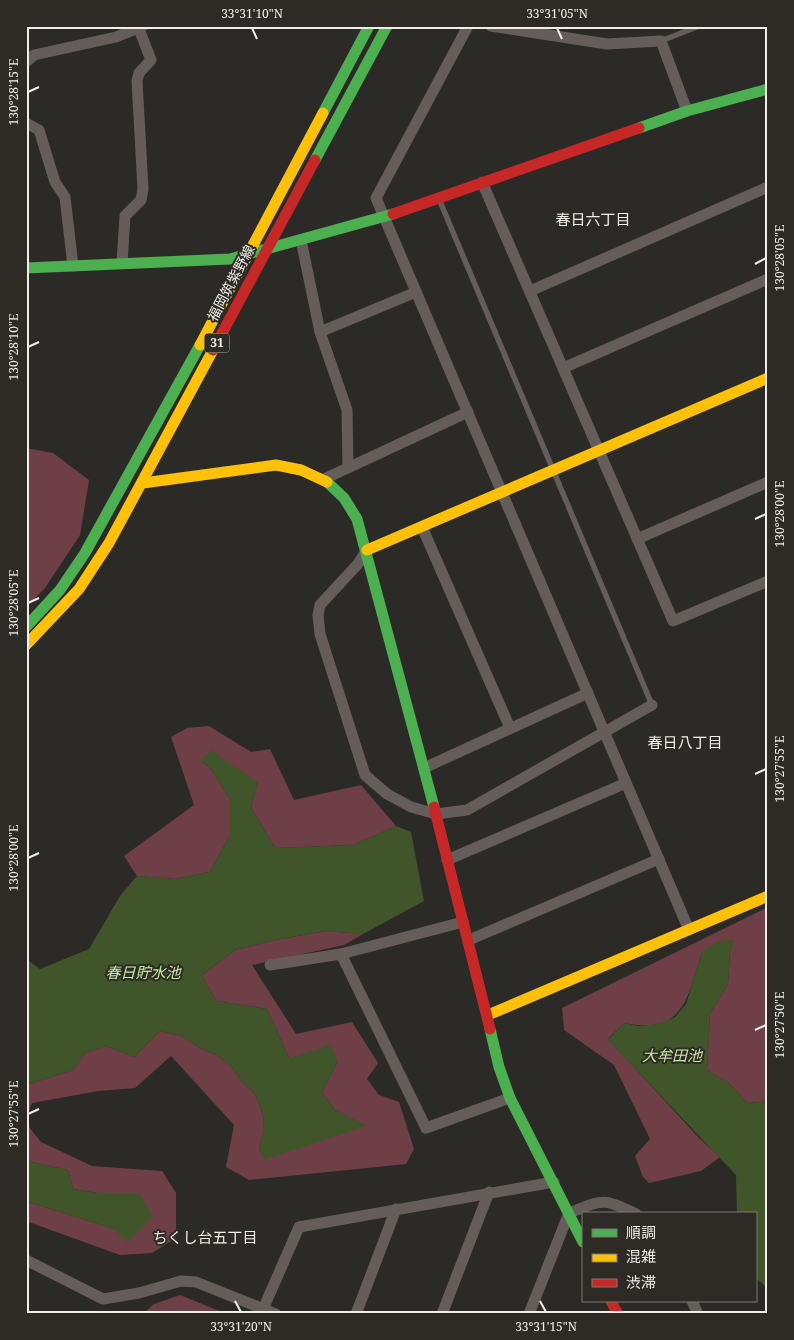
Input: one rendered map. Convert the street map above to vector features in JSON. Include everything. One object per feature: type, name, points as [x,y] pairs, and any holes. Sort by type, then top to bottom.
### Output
[{"type":"street","name":"福岡筑紫野線","points":[[26,627],[60,590],[85,553],[368,26]]},
{"type":"street","name":"福岡筑紫野線","points":[[26,645],[79,589],[142,482],[387,26]]},
{"type":"street","points":[[468,26],[376,198],[689,930]]},
{"type":"street","points":[[491,26],[563,31],[606,44],[661,41],[687,111]]},
{"type":"street","points":[[26,62],[34,55],[116,38],[141,28],[150,60],[138,73],[137,81],[143,189],[140,200],[126,216],[122,263]]},
{"type":"street","points":[[26,268],[230,259],[246,256],[385,217],[687,111],[768,89]]},
{"type":"street","points":[[26,123],[39,130],[55,182],[64,197],[74,266]]},
{"type":"street","points":[[482,182],[673,621],[768,581]]},
{"type":"street","points":[[530,291],[768,187]]},
{"type":"street","points":[[301,240],[320,332],[348,410],[348,466]]},
{"type":"street","points":[[563,368],[768,279]]},
{"type":"street","points":[[320,332],[416,292]]},
{"type":"street","points":[[652,705],[604,730],[466,810],[436,814],[412,807],[387,794],[365,775],[320,634],[318,615],[320,606],[357,565],[367,550],[768,378]]},
{"type":"street","points":[[324,479],[348,466],[468,412]]},
{"type":"street","points":[[142,482],[276,465],[301,470],[324,479],[344,498],[357,519],[367,550],[469,940],[499,1067],[510,1098],[582,1240]]},
{"type":"street","points":[[637,539],[768,482]]},
{"type":"street","points":[[422,527],[510,728]]},
{"type":"street","points":[[424,768],[588,693]]},
{"type":"street","points":[[447,860],[626,783]]},
{"type":"street","points":[[469,940],[659,859]]},
{"type":"street","points":[[488,1015],[768,896]]},
{"type":"street","points":[[270,965],[341,954],[464,922]]},
{"type":"street","points":[[341,954],[426,1128],[510,1098]]},
{"type":"street","points":[[264,1307],[299,1227],[554,1182]]},
{"type":"street","points":[[442,1314],[489,1192]]},
{"type":"street","points":[[529,1314],[569,1213],[602,1200],[632,1212]]},
{"type":"street","points":[[356,1314],[396,1209]]},
{"type":"street","points":[[26,1260],[103,1299],[139,1293],[180,1281],[196,1282],[264,1307],[276,1314]]},
{"type":"street","points":[[612,1302],[618,1314]]},
{"type":"street","points":[[692,1302],[698,1314]]},
{"type":"lane","points":[[661,41],[699,26]]},
{"type":"lane","points":[[438,197],[652,705]]},
{"type":"shaded area","points":[[26,448],[53,453],[89,480],[80,535],[45,588],[26,607]]},
{"type":"shaded area","points":[[209,726],[251,752],[270,749],[294,800],[361,785],[396,826],[353,845],[275,848],[251,807],[258,783],[201,761],[211,769],[229,798],[229,837],[210,872],[175,879],[137,876],[124,856],[194,805],[171,737],[187,728]]},
{"type":"shaded area","points":[[768,907],[768,1101],[747,1103],[728,1082],[707,1070],[710,1014],[728,984],[730,952],[734,940],[702,952],[687,998],[672,1018],[660,1023],[644,1025],[624,1023],[608,1039],[700,1139],[720,1157],[701,1171],[649,1183],[643,1177],[635,1156],[650,1139],[614,1065],[564,1030],[562,1008]]},
{"type":"shaded area","points":[[326,931],[363,934],[344,945],[252,965],[296,1034],[352,1022],[378,1063],[367,1079],[379,1095],[399,1102],[414,1149],[406,1164],[249,1180],[226,1167],[234,1125],[171,1056],[135,1088],[98,1091],[32,1103],[26,1117],[26,1085],[73,1070],[85,1053],[106,1046],[134,1057],[160,1031],[182,1036],[198,1047],[216,1055],[231,1066],[242,1082],[255,1094],[263,1115],[264,1131],[259,1149],[366,1126],[335,1110],[322,1092],[338,1061],[289,1058],[267,1009],[216,1001],[202,975],[235,950],[275,940]]},
{"type":"shaded area","points":[[26,1123],[41,1142],[92,1166],[162,1171],[176,1193],[176,1238],[152,1253],[120,1255],[26,1221],[26,1201],[114,1229],[98,1193],[73,1189],[68,1170],[26,1161]]},
{"type":"shaded area","points":[[180,1295],[227,1314],[143,1314],[154,1304]]},
{"type":"water","name":"春日貯水池","points":[[211,750],[258,783],[251,807],[275,848],[353,845],[396,826],[411,832],[424,901],[363,934],[326,931],[275,940],[235,950],[202,975],[216,1001],[267,1009],[289,1058],[330,1045],[338,1061],[322,1092],[335,1110],[367,1126],[264,1160],[259,1149],[264,1131],[263,1115],[255,1094],[242,1082],[231,1066],[216,1055],[198,1047],[182,1036],[160,1031],[134,1057],[106,1046],[85,1053],[73,1070],[26,1085],[26,959],[40,969],[89,949],[120,896],[137,876],[175,879],[210,872],[229,837],[229,798],[211,769],[201,761]]},
{"type":"water","name":"大牟田池","points":[[735,940],[730,952],[728,984],[710,1014],[707,1070],[728,1082],[747,1103],[768,1101],[768,1289],[756,1278],[756,1212],[737,1212],[736,1175],[608,1040],[624,1023],[638,1026],[658,1024],[675,1017],[686,1004],[702,952],[718,941]]},
{"type":"water","points":[[26,1161],[68,1170],[73,1189],[98,1193],[139,1193],[153,1217],[127,1242],[114,1229],[26,1201]]},
{"type":"traffic: fast","points":[[323,113],[369,26]]},
{"type":"traffic: fast","points":[[315,160],[387,26]]},
{"type":"traffic: fast","points":[[639,128],[687,111],[768,89]]},
{"type":"traffic: fast","points":[[26,268],[230,259],[393,214]]},
{"type":"traffic: fast","points":[[26,627],[60,590],[85,553],[200,345]]},
{"type":"traffic: fast","points":[[327,482],[344,498],[357,519],[434,807]]},
{"type":"traffic: fast","points":[[490,1029],[499,1067],[510,1098],[582,1240]]},
{"type":"traffic: slow","points":[[200,345],[323,113]]},
{"type":"traffic: slow","points":[[26,645],[79,589],[109,543],[213,350]]},
{"type":"traffic: slow","points":[[367,550],[768,378]]},
{"type":"traffic: slow","points":[[143,483],[276,465],[301,470],[327,482]]},
{"type":"traffic: slow","points":[[488,1015],[768,896]]},
{"type":"traffic: jam","points":[[393,214],[639,128]]},
{"type":"traffic: jam","points":[[213,350],[315,160]]},
{"type":"traffic: jam","points":[[434,807],[490,1029]]},
{"type":"traffic: jam","points":[[612,1302],[618,1314]]},
{"type":"district","name":"春日六丁目","points":[[593,220]]},
{"type":"district","name":"春日八丁目","points":[[685,743]]},
{"type":"district","name":"ちくし台五丁目","points":[[205,1238]]}]
